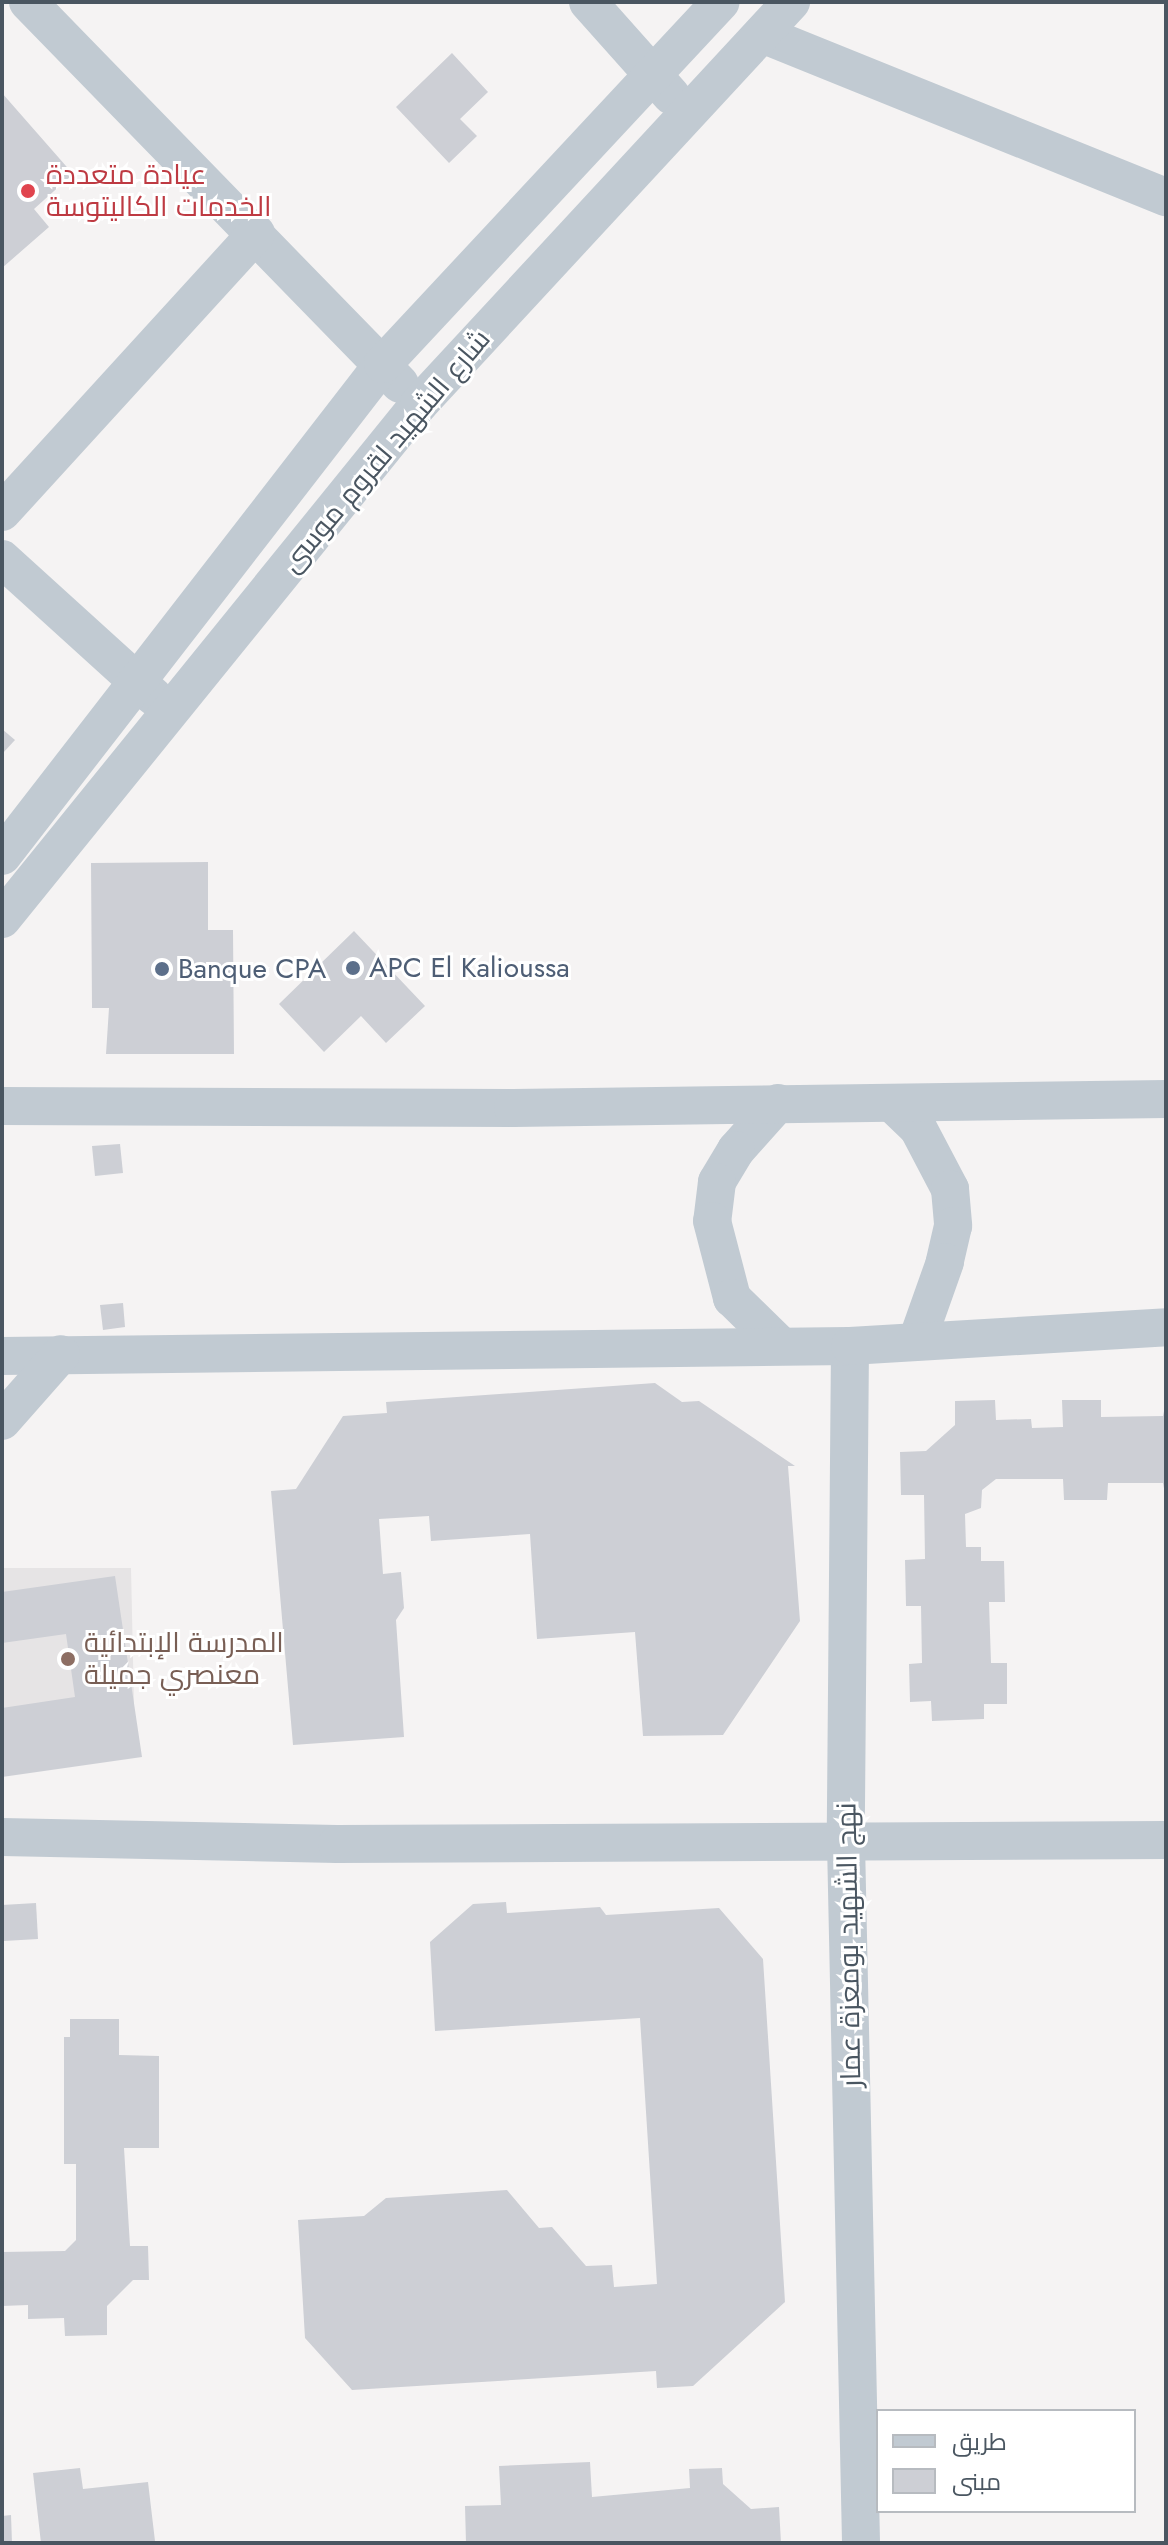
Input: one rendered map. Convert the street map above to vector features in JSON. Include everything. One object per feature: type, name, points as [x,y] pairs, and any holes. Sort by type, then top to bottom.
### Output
[{"type":"street","points":[[28,2],[419,404]]},
{"type":"street","points":[[588,2],[689,114]]},
{"type":"street","name":"شارع الشهيد لقروم موسى","points":[[2,856],[383,364],[655,78],[720,2]]},
{"type":"street","name":"شارع الشهيد لقروم موسى","points":[[2,919],[419,404],[791,2]]},
{"type":"street","points":[[762,34],[1166,197]]},
{"type":"street","points":[[2,512],[256,234]]},
{"type":"street","points":[[2,559],[172,711]]},
{"type":"street","points":[[2,1106],[513,1108],[1166,1099]]},
{"type":"street","points":[[778,1103],[736,1150],[717,1182],[712,1221],[732,1298],[780,1345]]},
{"type":"street","points":[[894,1105],[918,1128],[950,1189],[950,1238],[917,1341]]},
{"type":"street","points":[[2,1356],[850,1346],[1166,1327]]},
{"type":"street","name":"نهج الشهيد بومعزة عمار","points":[[850,1346],[846,1843],[861,2543]]},
{"type":"street","points":[[2,1421],[61,1354]]},
{"type":"street","points":[[2,1837],[337,1844],[1166,1840]]},
{"type":"shaded area","name":"المدرسة الإبتدائية معنصري جميلة","points":[[2,1568],[131,1568],[135,1751],[2,1753]]},
{"type":"building","points":[[452,53],[488,92],[460,119],[477,136],[449,163],[396,107]]},
{"type":"building","name":"عيادة متعددة الخدمات الكاليتوسة","points":[[2,93],[73,174],[34,209],[49,227],[2,268]]},
{"type":"building","points":[[2,729],[15,740],[2,754]]},
{"type":"building","name":"Banque CPA","points":[[208,862],[208,930],[233,930],[234,1054],[106,1054],[109,1008],[92,1008],[91,863]]},
{"type":"building","name":"APC El Kalioussa","points":[[354,931],[425,1006],[386,1043],[361,1016],[324,1052],[279,1004]]},
{"type":"building","points":[[120,1144],[123,1173],[95,1176],[92,1146]]},
{"type":"building","points":[[123,1303],[125,1327],[103,1330],[100,1305]]},
{"type":"building","points":[[655,1383],[682,1402],[699,1401],[795,1466],[788,1466],[800,1621],[723,1735],[643,1736],[635,1632],[537,1639],[530,1534],[431,1541],[429,1516],[379,1519],[383,1574],[401,1572],[404,1608],[396,1620],[404,1737],[293,1745],[271,1491],[296,1489],[343,1416],[387,1413],[386,1402]]},
{"type":"building","points":[[995,1400],[996,1420],[1031,1419],[1032,1428],[1063,1427],[1062,1400],[1101,1400],[1101,1417],[1163,1416],[1166,1401],[1166,1500],[1163,1483],[1108,1483],[1107,1500],[1064,1500],[1063,1479],[996,1479],[982,1490],[981,1508],[965,1514],[966,1547],[981,1547],[981,1561],[1004,1561],[1005,1602],[989,1602],[991,1663],[1007,1663],[1007,1704],[984,1704],[984,1719],[932,1721],[931,1701],[910,1702],[909,1664],[922,1663],[921,1606],[906,1606],[905,1560],[925,1559],[924,1495],[901,1495],[900,1452],[926,1451],[955,1425],[955,1401]]},
{"type":"building","name":"المدرسة الإبتدائية معنصري جميلة","points":[[115,1576],[142,1757],[2,1777],[2,1708],[75,1697],[66,1634],[2,1643],[2,1592]]},
{"type":"building","points":[[506,1902],[507,1913],[600,1907],[606,1915],[719,1908],[763,1959],[785,2302],[693,2386],[657,2388],[656,2371],[352,2390],[305,2338],[298,2220],[364,2216],[386,2198],[507,2190],[539,2228],[552,2227],[586,2266],[612,2265],[614,2287],[657,2284],[640,2018],[435,2031],[430,1942],[473,1904]]},
{"type":"building","points":[[36,1903],[38,1939],[4,1941],[2,1905]]},
{"type":"building","points":[[70,2019],[119,2019],[119,2055],[159,2056],[159,2148],[124,2148],[130,2246],[148,2246],[149,2280],[133,2280],[107,2306],[107,2335],[65,2336],[64,2318],[28,2319],[28,2305],[2,2306],[2,2252],[65,2251],[76,2240],[76,2164],[64,2164],[64,2037],[70,2037]]},
{"type":"building","points":[[590,2462],[592,2497],[690,2488],[689,2469],[722,2468],[723,2484],[751,2509],[779,2507],[781,2543],[466,2543],[465,2506],[501,2505],[499,2466]]},
{"type":"building","points":[[80,2468],[83,2489],[148,2482],[155,2541],[41,2543],[33,2473]]},
{"type":"building","points":[[11,2515],[12,2543],[2,2543],[2,2516]]},
{"type":"place","name":"عيادة متعددة الخدمات الكاليتوسة","points":[[28,191]]},
{"type":"place","name":"APC El Kalioussa","points":[[353,968]]},
{"type":"place","name":"Banque CPA","points":[[162,969]]},
{"type":"place","name":"المدرسة الإبتدائية معنصري جميلة","points":[[68,1659]]}]
